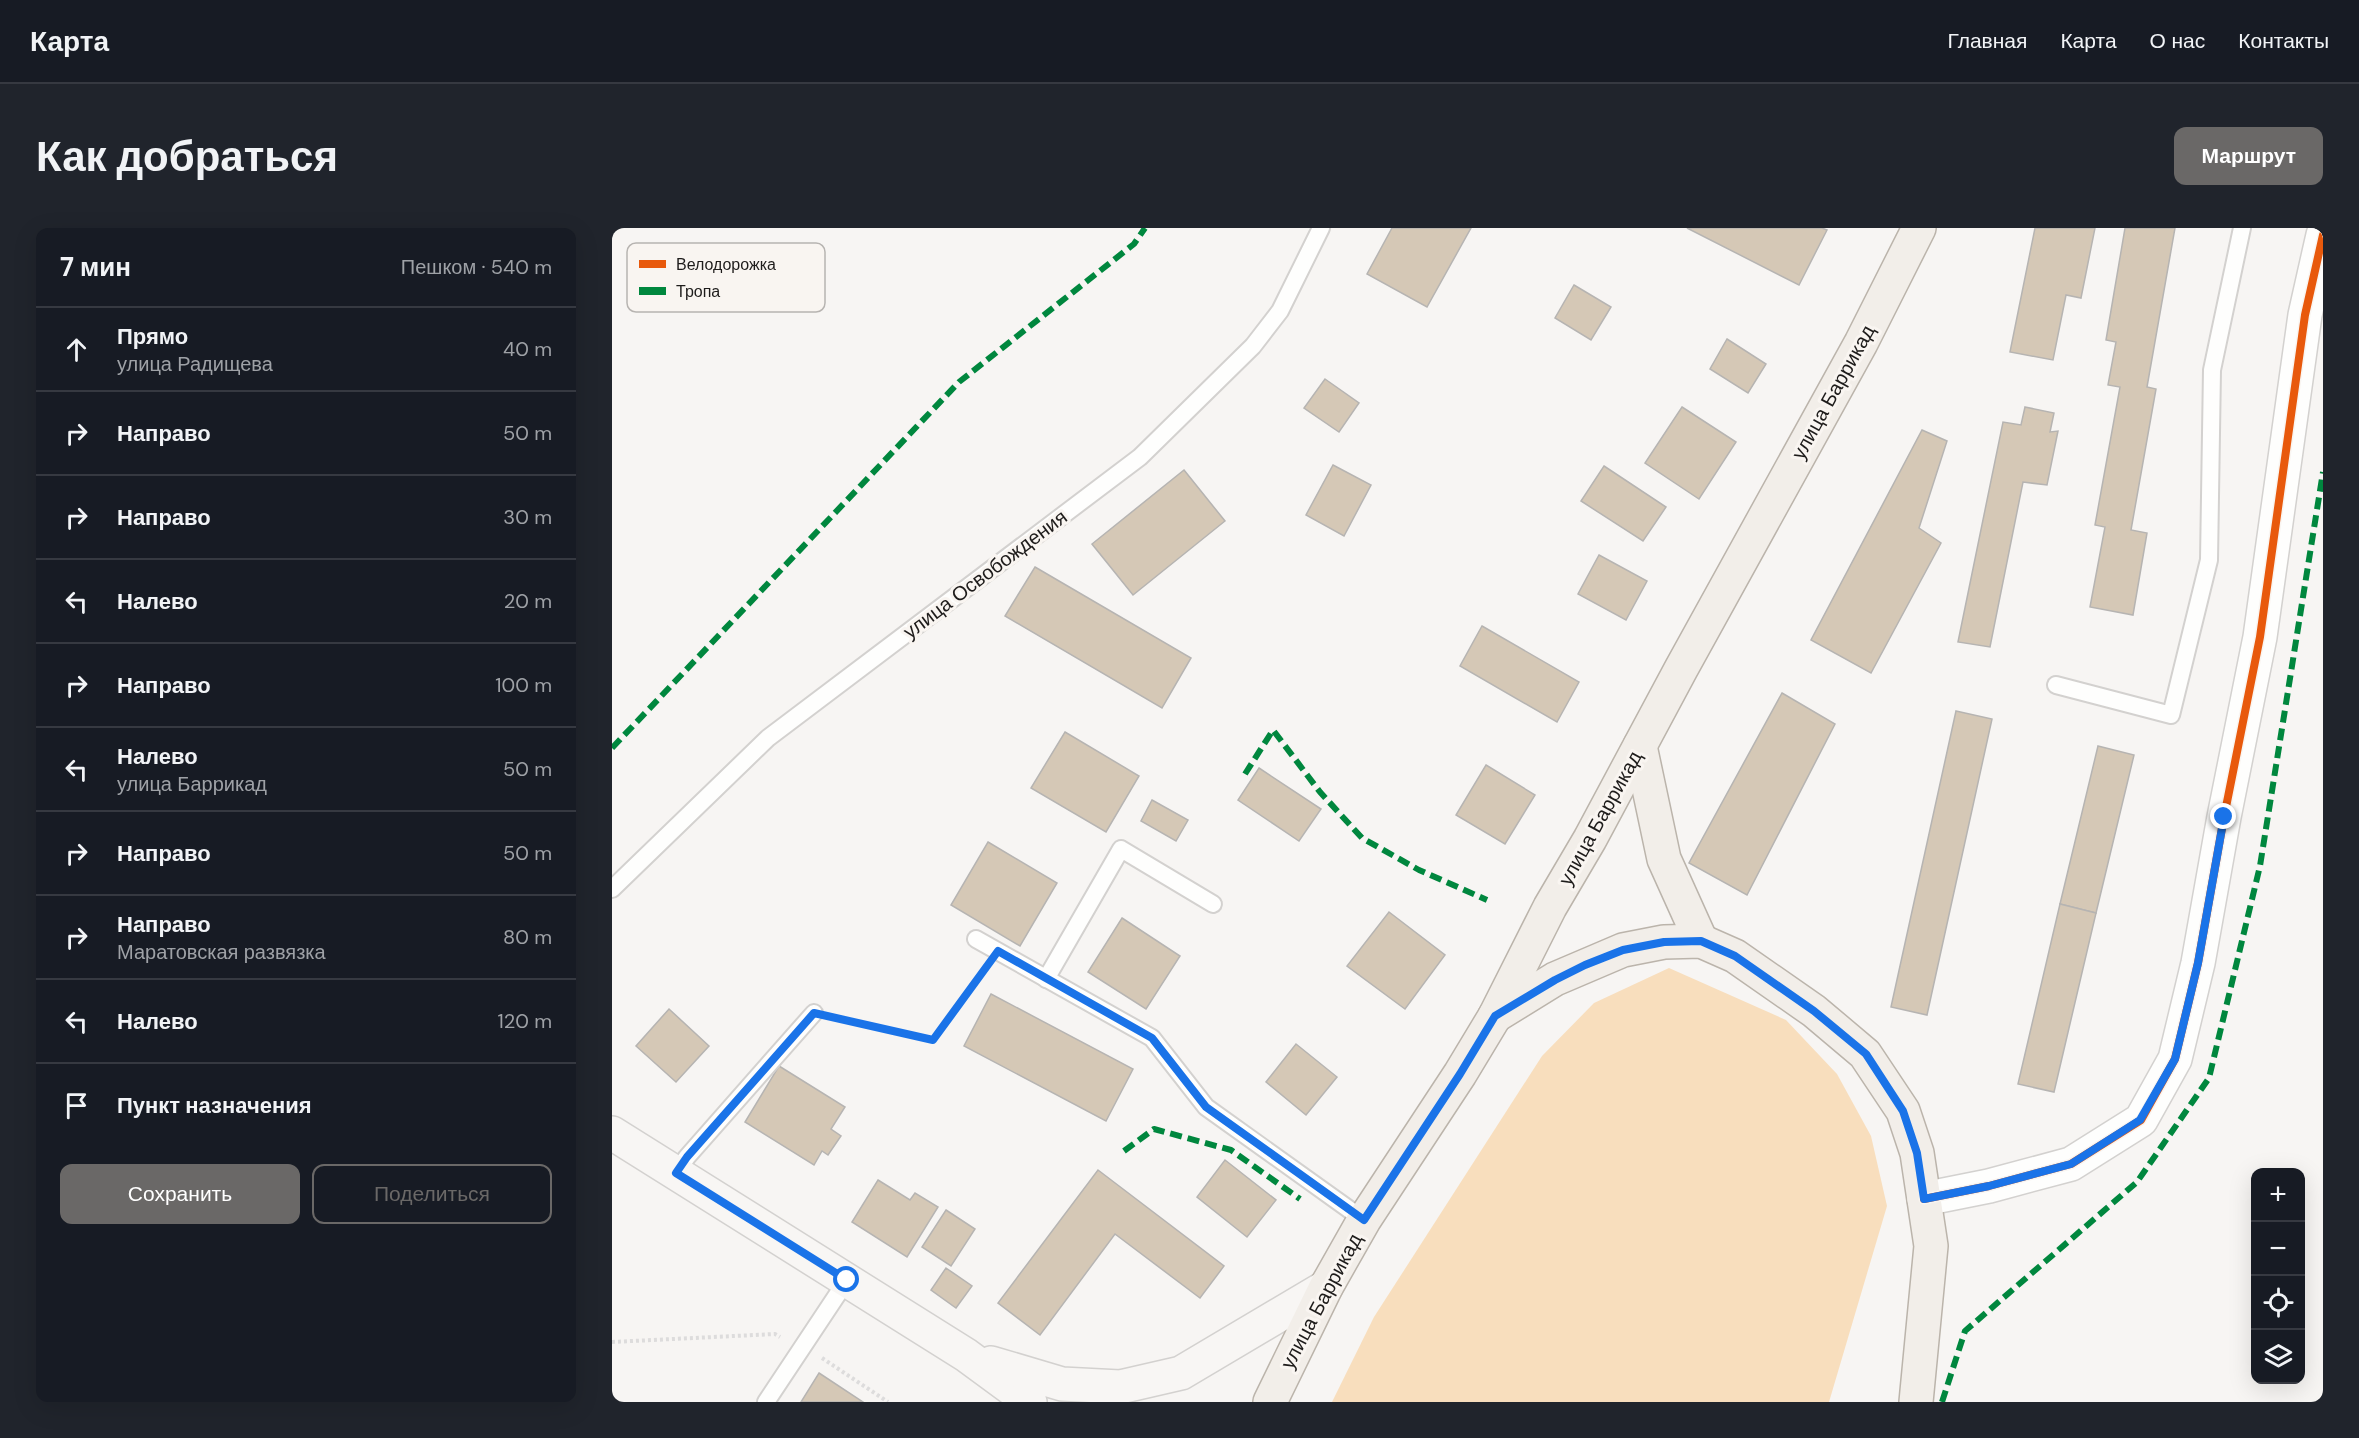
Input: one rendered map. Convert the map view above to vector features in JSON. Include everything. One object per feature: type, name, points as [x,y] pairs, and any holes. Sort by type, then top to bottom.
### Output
[{"type":"main road","name":"улица Баррикад","points":[[1270,1402],[1326,1287],[1364,1220],[1460,1074],[1495,1016],[1550,906],[1590,839],[1681,669],[1862,343],[1919,228]]},
{"type":"main road","points":[[1640,746],[1664,859],[1701,941]]},
{"type":"main road","points":[[1495,1016],[1555,980],[1623,950],[1664,942],[1701,941],[1735,956],[1814,1011],[1866,1054],[1903,1111],[1917,1153],[1931,1246],[1916,1402]]},
{"type":"main road","points":[[612,1133],[966,1355],[1030,1402]]},
{"type":"main road","points":[[966,1355],[1062,1384],[1120,1387],[1180,1372],[1326,1287]]},
{"type":"street","points":[[1924,1199],[1989,1186],[2071,1164],[2140,1120],[2175,1059],[2198,963],[2260,637],[2305,315],[2323,236]]},
{"type":"lane","name":"улица Освобождения","points":[[612,889],[768,738],[1140,457],[1253,346],[1280,311],[1321,228]]},
{"type":"lane","points":[[2056,685],[2171,715],[2209,560],[2212,370],[2242,228]]},
{"type":"lane","points":[[1046,979],[1120,849],[1213,904]]},
{"type":"lane","points":[[976,939],[1152,1038],[1206,1107],[1364,1220]]},
{"type":"lane","points":[[676,1173],[687,1157],[814,1013]]},
{"type":"lane","points":[[766,1402],[847,1280]]},
{"type":"path","points":[[814,1013],[933,1040],[998,951]]},
{"type":"path","points":[[612,1342],[775,1334],[803,1346],[888,1402]]},
{"type":"shaded area","points":[[1669,968],[1786,1020],[1837,1074],[1871,1136],[1887,1206],[1829,1402],[1332,1402],[1374,1317],[1542,1056],[1594,1003]]},
{"type":"building","points":[[1392,228],[1471,228],[1427,307],[1367,274]]},
{"type":"building","points":[[1687,228],[1822,228],[1827,230],[1799,285]]},
{"type":"building","points":[[2035,228],[2095,228],[2081,298],[2066,295],[2053,360],[2010,352]]},
{"type":"building","points":[[2125,228],[2175,228],[2147,387],[2156,389],[2131,530],[2147,533],[2133,615],[2090,607],[2105,527],[2095,525],[2120,387],[2108,385],[2116,342],[2106,340]]},
{"type":"building","points":[[1574,285],[1611,307],[1591,340],[1555,318]]},
{"type":"building","points":[[1727,339],[1766,364],[1748,393],[1710,369]]},
{"type":"building","points":[[1325,379],[1359,403],[1339,432],[1304,408]]},
{"type":"building","points":[[1682,407],[1736,442],[1699,499],[1645,463]]},
{"type":"building","points":[[2025,407],[2054,413],[2050,432],[2058,431],[2047,485],[2023,482],[1990,647],[1958,642],[2003,422],[2021,425]]},
{"type":"building","points":[[1922,430],[1947,441],[1919,528],[1941,543],[1871,673],[1811,640]]},
{"type":"building","points":[[1333,465],[1371,485],[1344,536],[1306,515]]},
{"type":"building","points":[[1604,466],[1666,507],[1643,541],[1581,501]]},
{"type":"building","points":[[1184,470],[1225,521],[1133,595],[1092,544]]},
{"type":"building","points":[[1599,555],[1647,581],[1626,620],[1578,594]]},
{"type":"building","points":[[1035,567],[1191,658],[1162,708],[1005,616]]},
{"type":"building","points":[[1482,626],[1579,682],[1557,722],[1460,666]]},
{"type":"building","points":[[1782,693],[1835,724],[1747,895],[1689,863]]},
{"type":"building","points":[[1956,711],[1992,719],[1927,1015],[1891,1007]]},
{"type":"building","points":[[1065,732],[1139,776],[1106,832],[1031,788]]},
{"type":"building","points":[[2098,746],[2134,755],[2096,913],[2060,904]]},
{"type":"building","points":[[1486,765],[1535,795],[1505,844],[1456,815]]},
{"type":"building","points":[[1259,768],[1321,809],[1299,841],[1238,800]]},
{"type":"building","points":[[1152,800],[1188,820],[1176,841],[1141,821]]},
{"type":"building","points":[[988,842],[1057,883],[1020,946],[951,905]]},
{"type":"building","points":[[2060,904],[2096,913],[2054,1092],[2018,1084]]},
{"type":"building","points":[[1389,912],[1445,955],[1405,1009],[1347,966]]},
{"type":"building","points":[[1122,918],[1180,956],[1146,1009],[1088,972]]},
{"type":"building","points":[[991,994],[1133,1069],[1106,1121],[964,1046]]},
{"type":"building","points":[[669,1009],[709,1046],[676,1082],[636,1046]]},
{"type":"building","points":[[1296,1044],[1337,1077],[1306,1115],[1266,1082]]},
{"type":"building","points":[[779,1066],[845,1107],[831,1129],[841,1136],[828,1155],[822,1151],[814,1165],[745,1122]]},
{"type":"building","points":[[1225,1160],[1276,1200],[1247,1237],[1197,1197]]},
{"type":"building","points":[[1098,1170],[1224,1266],[1200,1298],[1115,1234],[1040,1335],[998,1303]]},
{"type":"building","points":[[878,1180],[910,1200],[915,1193],[938,1207],[907,1257],[852,1222]]},
{"type":"building","points":[[946,1210],[975,1229],[951,1266],[922,1247]]},
{"type":"building","points":[[946,1268],[972,1286],[956,1308],[931,1290]]},
{"type":"building","points":[[819,1373],[863,1402],[801,1402]]},
{"type":"marked path","points":[[612,748],[959,382],[1134,244],[1145,228]]},
{"type":"marked path","points":[[1942,1402],[1965,1331],[2137,1182],[2209,1078],[2260,866],[2323,472]]},
{"type":"marked path","points":[[1245,774],[1273,730],[1320,792],[1362,838],[1419,870],[1487,900]]},
{"type":"marked path","points":[[1124,1151],[1154,1129],[1231,1150],[1300,1199]]},
{"type":"cycle path","points":[[1924,1199],[1989,1186],[2071,1164],[2141,1120],[2175,1059],[2198,963],[2260,637],[2305,315],[2323,235]]},
{"type":"route","points":[[847,1280],[676,1173],[687,1157],[814,1013],[933,1040],[998,951],[1152,1038],[1206,1107],[1364,1220],[1460,1074],[1495,1016],[1585,965],[1623,950],[1664,942],[1701,941],[1735,956],[1814,1011],[1866,1054],[1903,1111],[1917,1153],[1924,1199],[1989,1186],[2071,1164],[2140,1120],[2175,1059],[2198,963],[2224,817]]}]
